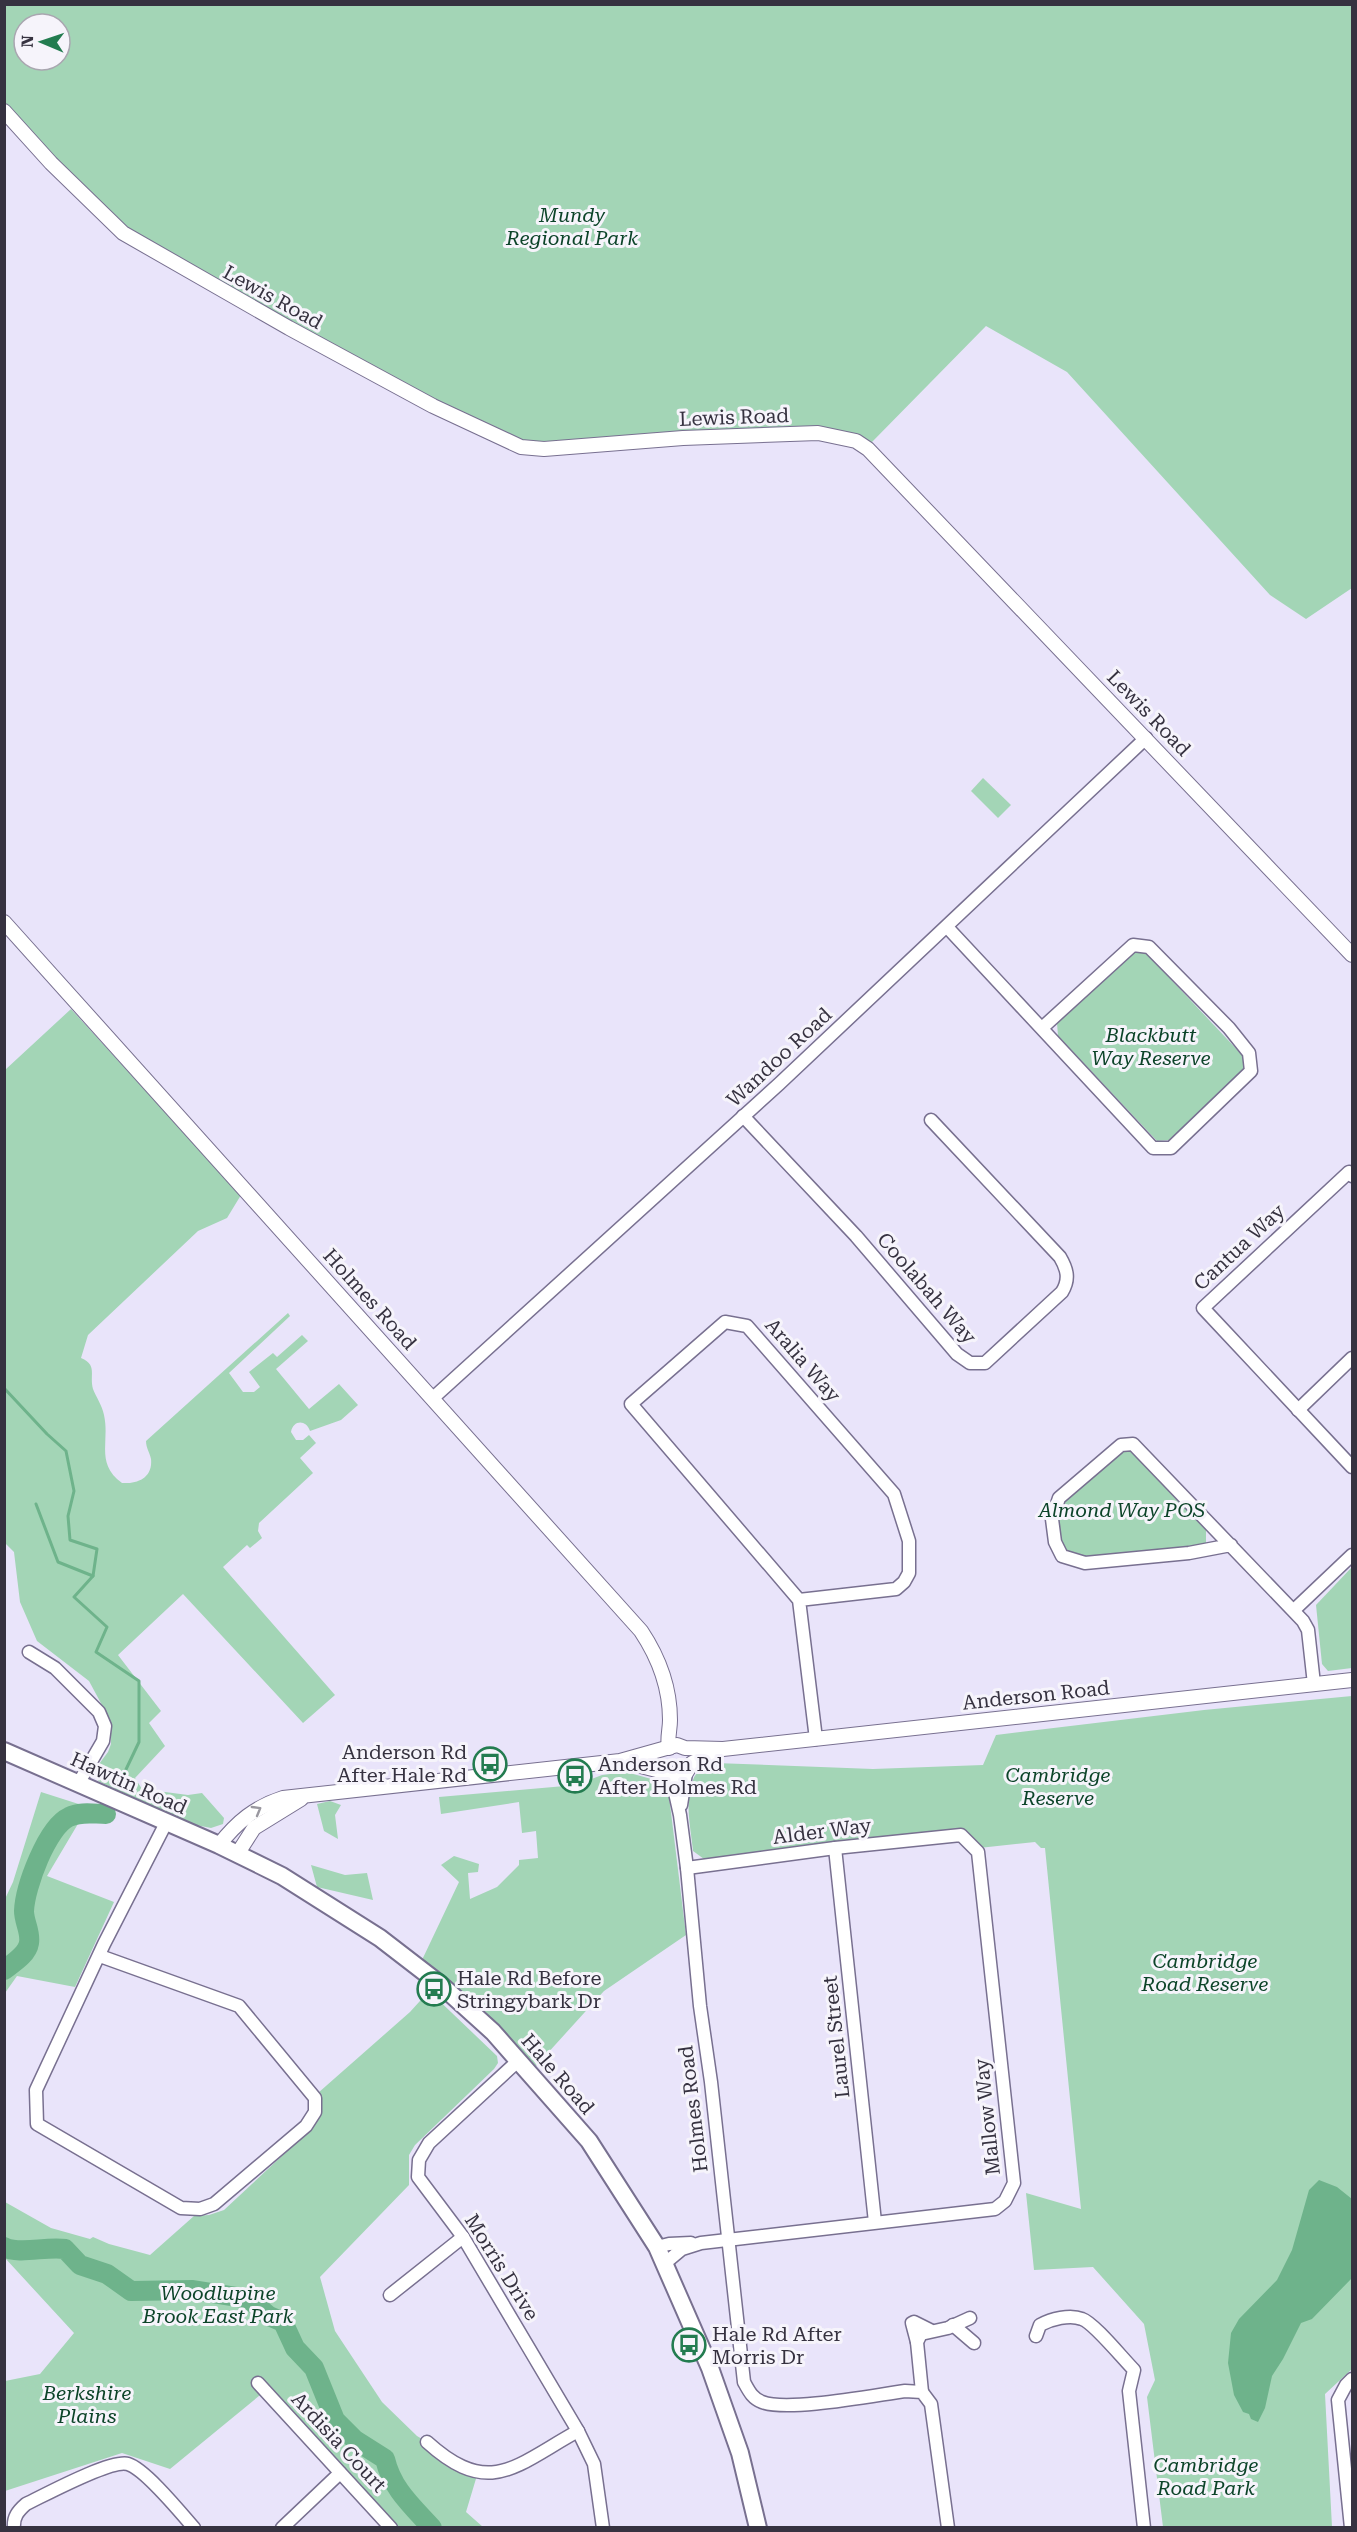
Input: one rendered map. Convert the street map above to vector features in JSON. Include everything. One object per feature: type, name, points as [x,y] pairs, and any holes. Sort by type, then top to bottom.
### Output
[{"type":"main road","name":"Hawtin Road","points":[[4,1751],[238,1853]]},
{"type":"main road","name":"Hale Road","points":[[238,1853],[282,1876],[380,1938],[434,1979],[479,2018],[519,2060],[589,2141],[657,2247],[710,2368],[747,2477],[758,2528]]},
{"type":"main road","name":"Hale Road","points":[[728,2422],[732,2454],[749,2528]]},
{"type":"street","name":"Lewis Road","points":[[4,111],[51,163],[123,233],[299,334],[433,405],[521,447],[544,449],[683,438],[818,433],[856,441],[868,449],[1353,955]]},
{"type":"street","name":"Wandoo Road","points":[[433,1398],[743,1116],[1146,738]]},
{"type":"street","name":"Holmes Road","points":[[4,922],[641,1631],[654,1651],[664,1675],[676,1748]]},
{"type":"street","points":[[947,927],[1153,1148],[1171,1148],[1251,1071],[1249,1053],[1229,1028],[1149,947],[1133,945],[1042,1028]]},
{"type":"street","name":"Coolabah Way","points":[[743,1116],[856,1236],[957,1354],[970,1363],[985,1363],[1062,1292],[1067,1284],[1067,1275],[1060,1257],[931,1120]]},
{"type":"street","name":"Cantua Way","points":[[1353,1176],[1349,1172],[1203,1308],[1353,1467]]},
{"type":"street","name":"Aralia Way","points":[[725,1322],[747,1326],[894,1494],[909,1541],[909,1573],[896,1589],[799,1600],[631,1404],[725,1322]]},
{"type":"street","points":[[1298,1410],[1353,1358]]},
{"type":"street","points":[[1230,1545],[1189,1553],[1085,1563],[1062,1556],[1054,1542],[1052,1519],[1059,1498],[1121,1445],[1133,1444],[1294,1610],[1308,1630],[1314,1684]]},
{"type":"street","points":[[1294,1610],[1353,1555]]},
{"type":"street","points":[[799,1600],[816,1739]]},
{"type":"street","points":[[29,1652],[55,1668],[99,1712],[105,1726],[103,1741],[78,1784]]},
{"type":"street","name":"Anderson Road","points":[[219,1845],[236,1824],[260,1807],[283,1798],[620,1761],[676,1748],[723,1749],[1353,1680]]},
{"type":"street","points":[[669,1774],[662,1761],[676,1748],[690,1753],[689,1768]]},
{"type":"street","name":"Anderson Road","points":[[620,1761],[648,1766],[680,1776],[689,1768],[723,1749]]},
{"type":"street","name":"Holmes Road","points":[[680,1815],[689,1768]]},
{"type":"street","name":"Holmes Road","points":[[669,1774],[680,1815],[687,1868],[700,2006],[711,2082],[744,2382],[752,2397],[764,2403],[793,2404],[905,2391],[922,2392]]},
{"type":"street","name":"Anderson Road","points":[[238,1853],[254,1828],[306,1796]]},
{"type":"street","points":[[100,1956],[239,2006],[315,2098],[315,2112],[306,2126],[214,2204],[200,2209],[181,2208],[37,2124],[36,2090],[100,1956],[165,1823]]},
{"type":"street","name":"Alder Way","points":[[687,1868],[835,1848],[961,1835]]},
{"type":"street","name":"Mallow Way","points":[[657,2247],[994,2209],[1005,2201],[1014,2183],[978,1852],[961,1835]]},
{"type":"street","name":"Laurel Street","points":[[835,1848],[875,2222]]},
{"type":"street","name":"Morris Drive","points":[[519,2060],[429,2143],[419,2160],[418,2177],[463,2237],[578,2431],[594,2464],[603,2528]]},
{"type":"street","points":[[390,2295],[463,2237]]},
{"type":"street","name":"Mallow Way","points":[[664,2264],[682,2249],[701,2243]]},
{"type":"street","points":[[1036,2336],[1040,2325],[1047,2321],[1071,2317],[1083,2319],[1088,2321],[1134,2370],[1129,2391],[1144,2528]]},
{"type":"street","points":[[948,2528],[932,2404],[922,2392],[917,2342],[921,2334],[970,2318]]},
{"type":"street","points":[[953,2325],[974,2343]]},
{"type":"street","points":[[1351,2528],[1338,2400],[1346,2385],[1353,2379]]},
{"type":"street","name":"Ardisia Court","points":[[258,2383],[391,2528]]},
{"type":"street","points":[[427,2442],[444,2458],[465,2470],[495,2473],[510,2470],[578,2431]]},
{"type":"street","points":[[14,2528],[18,2510],[26,2504],[109,2466],[127,2463],[143,2473],[194,2528]]},
{"type":"street","points":[[282,2528],[340,2474]]},
{"type":"green space","name":"Mundy Regional Park","points":[[4,5],[1352,5],[1352,588],[1306,619],[1270,595],[1067,372],[986,326],[872,442],[868,449],[842,438],[521,447],[123,233],[5,111]]},
{"type":"green space","points":[[983,778],[1011,805],[998,818],[971,791]]},
{"type":"green space","name":"Blackbutt Way Reserve","points":[[1133,952],[1146,953],[1244,1057],[1244,1069],[1169,1140],[1157,1141],[1058,1036],[1057,1023]]},
{"type":"green space","points":[[71,1009],[241,1195],[227,1218],[198,1231],[88,1335],[81,1358],[91,1367],[93,1389],[104,1415],[106,1460],[114,1475],[122,1483],[128,1483],[138,1481],[147,1475],[151,1459],[146,1441],[288,1313],[290,1316],[229,1373],[243,1392],[254,1392],[260,1387],[249,1372],[273,1353],[277,1357],[302,1335],[308,1341],[276,1369],[309,1409],[339,1384],[358,1405],[341,1420],[310,1431],[306,1424],[300,1422],[294,1425],[291,1432],[296,1440],[303,1440],[309,1435],[316,1443],[300,1458],[313,1473],[259,1523],[258,1531],[262,1538],[250,1548],[247,1545],[223,1567],[335,1695],[303,1723],[183,1594],[118,1655],[161,1711],[149,1723],[165,1746],[135,1778],[142,1789],[188,1795],[202,1793],[224,1818],[223,1824],[211,1828],[186,1823],[98,1781],[96,1768],[111,1744],[110,1720],[89,1681],[37,1641],[20,1602],[14,1552],[5,1543],[5,1070]]},
{"type":"green space","name":"Almond Way POS","points":[[1117,1451],[1133,1452],[1206,1529],[1206,1545],[1085,1563],[1062,1556],[1055,1542],[1059,1498]]},
{"type":"green space","points":[[1352,1567],[1352,1668],[1328,1671],[1322,1664],[1316,1605]]},
{"type":"green space","name":"Cambridge Road Reserve","points":[[1352,1696],[1352,2369],[1325,2394],[1332,2527],[1163,2527],[1147,2397],[1155,2380],[1144,2324],[1093,2267],[1034,2270],[1026,2193],[1081,2209],[1045,1848],[1041,1848],[1035,1842],[979,1848],[961,1831],[704,1859],[693,1851],[689,1815],[690,1788],[694,1777],[702,1769],[715,1763],[873,1769],[983,1765],[996,1735],[1204,1710]]},
{"type":"green space","points":[[626,1772],[666,1783],[668,1788],[686,1935],[604,1991],[536,2066],[480,2009],[422,1960],[459,1882],[441,1865],[454,1856],[479,1864],[478,1872],[468,1873],[470,1899],[497,1887],[519,1865],[519,1860],[538,1858],[536,1831],[522,1833],[519,1802],[441,1814],[439,1797],[576,1785],[602,1775]]},
{"type":"green space","points":[[41,1792],[88,1807],[47,1876],[114,1902],[75,1987],[17,1976],[5,1993],[5,1899],[13,1882]]},
{"type":"green space","points":[[330,1801],[341,1805],[335,1815],[338,1839],[324,1831],[317,1804]]},
{"type":"green space","points":[[311,1865],[345,1875],[367,1873],[373,1900],[317,1887]]},
{"type":"green space","points":[[429,1991],[497,2056],[498,2063],[415,2145],[409,2155],[409,2185],[320,2277],[335,2331],[382,2402],[417,2436],[478,2472],[466,2512],[483,2527],[391,2527],[265,2391],[170,2469],[122,2453],[5,2491],[5,2381],[40,2374],[74,2333],[5,2258],[5,2202],[51,2228],[90,2239],[93,2237],[109,2244],[150,2255],[194,2216],[209,2215],[224,2210],[299,2140],[309,2129],[318,2093],[410,2012]]},
{"type":"shaded area","points":[[1319,2180],[1337,2187],[1352,2199],[1352,2278],[1312,2319],[1301,2323],[1272,2376],[1265,2408],[1258,2422],[1243,2412],[1234,2395],[1228,2363],[1231,2333],[1239,2319],[1277,2280],[1292,2250],[1309,2190]]},
{"type":"waterway","points":[[4,1388],[66,1451],[74,1491],[68,1516],[70,1540],[97,1549],[93,1576]]},
{"type":"waterway","points":[[36,1504],[58,1562],[93,1576],[74,1597],[107,1627],[96,1652],[139,1681],[139,1742],[121,1780]]},
{"type":"waterway","points":[[4,1970],[28,1947],[29,1939],[24,1915],[25,1900],[45,1845],[61,1823],[69,1817],[83,1813],[106,1814]]},
{"type":"waterway","points":[[4,2247],[17,2250],[65,2249],[80,2265],[107,2274],[131,2291],[193,2290],[249,2299],[269,2316],[283,2322],[295,2348],[314,2368],[335,2420],[355,2440],[385,2459],[398,2488],[432,2528]]},
{"type":"place","name":"Anderson Rd After Hale Rd","points":[[490,1764]]},
{"type":"place","name":"Anderson Rd After Holmes Rd","points":[[575,1776]]},
{"type":"place","name":"Hale Rd Before Stringybark Dr","points":[[434,1989]]},
{"type":"place","name":"Hale Rd After Morris Dr","points":[[689,2345]]},
{"type":"park label","name":"Cambridge Reserve","points":[[1058,1786]]},
{"type":"park label","name":"Woodlupine Brook East Park","points":[[218,2304]]},
{"type":"park label","name":"Berkshire Plains","points":[[87,2404]]},
{"type":"park label","name":"Cambridge Road Park","points":[[1206,2476]]}]
